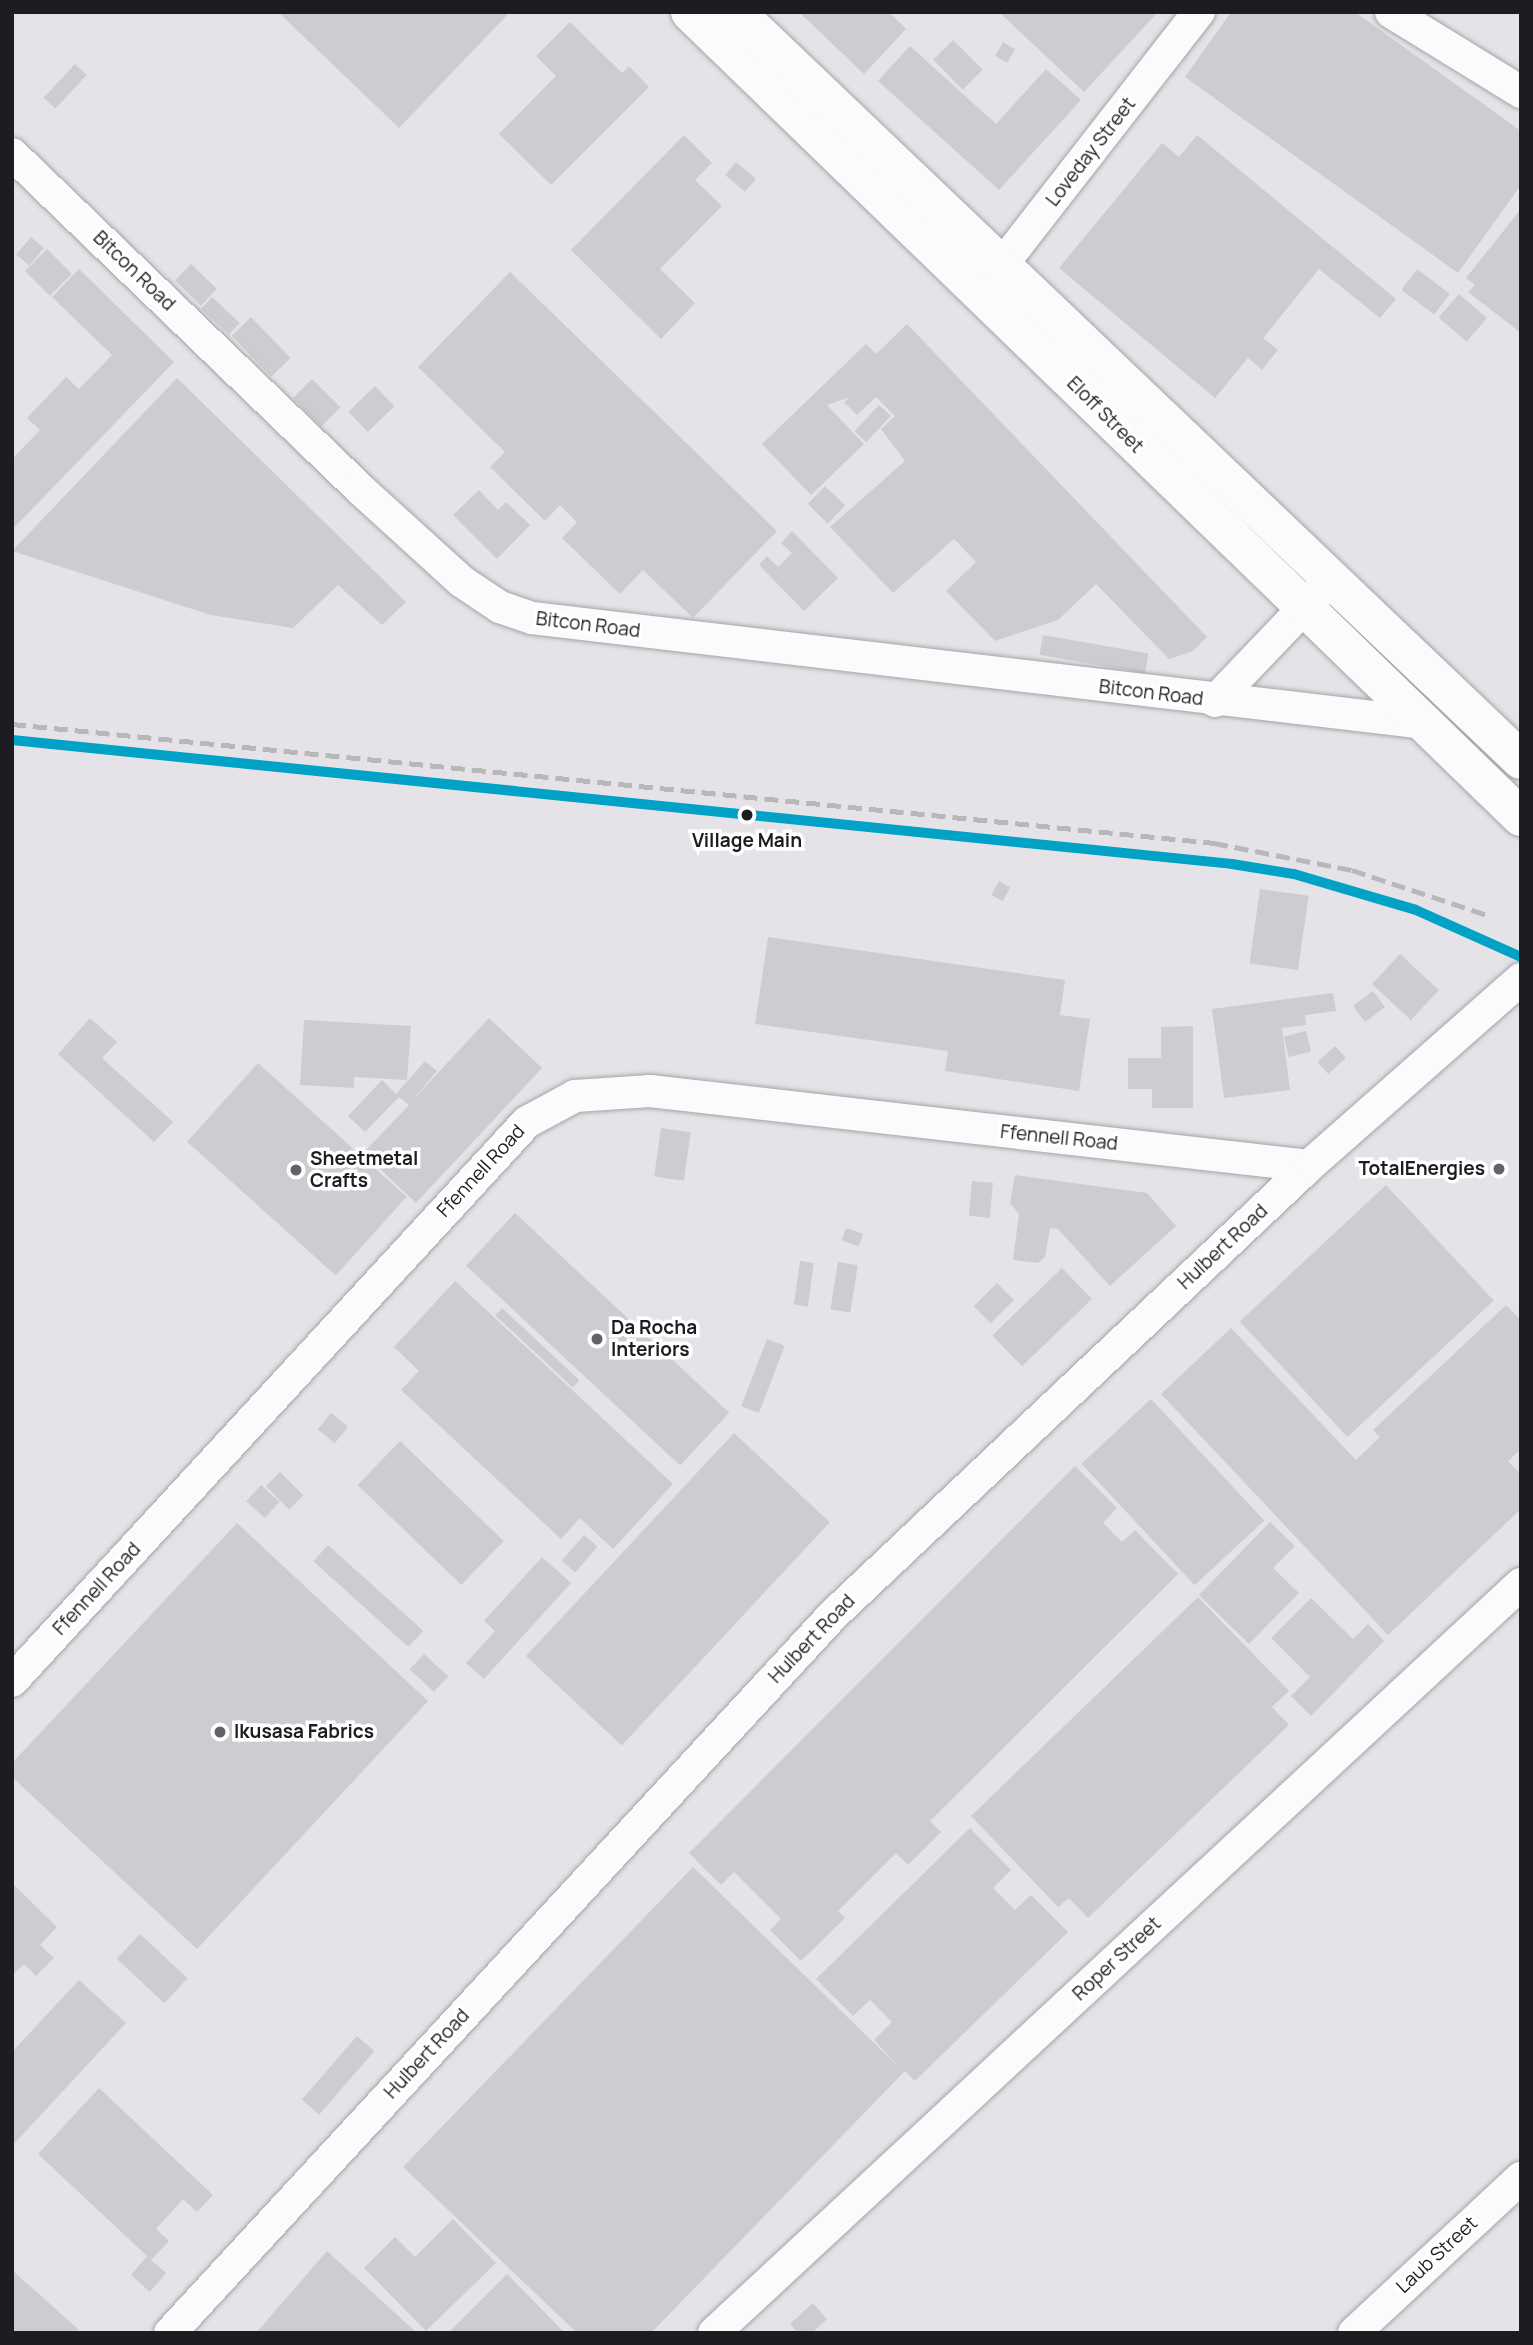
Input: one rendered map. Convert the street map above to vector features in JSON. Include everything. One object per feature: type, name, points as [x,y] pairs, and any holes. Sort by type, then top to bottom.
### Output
[{"type":"street","name":"Eloff Street","points":[[690,12],[993,277],[1329,581],[1521,760]]},
{"type":"street","name":"Eloff Street","points":[[736,12],[993,277],[1302,609],[1521,817]]},
{"type":"street","name":"Loveday Street","points":[[993,277],[1199,12]]},
{"type":"street","points":[[1391,12],[1521,92]]},
{"type":"street","name":"Bitcon Road","points":[[12,153],[360,489],[461,581],[500,607],[532,618],[1215,701],[1424,723]]},
{"type":"street","name":"Bitcon Road","points":[[1215,701],[1329,581]]},
{"type":"street","name":"Hulbert Road","points":[[170,2333],[833,1615],[1309,1166],[1515,981]]},
{"type":"street","name":"Ffennell Road","points":[[12,1681],[527,1122],[575,1096],[650,1091],[1309,1166]]},
{"type":"street","name":"Roper Street","points":[[714,2333],[1521,1584]]},
{"type":"street","name":"Laub Street","points":[[1354,2333],[1521,2178]]},
{"type":"building","points":[[278,12],[510,12],[399,128]]},
{"type":"building","points":[[799,12],[889,12],[906,29],[864,74]]},
{"type":"building","points":[[999,12],[1158,12],[1084,92]]},
{"type":"building","points":[[1231,12],[1355,12],[1521,131],[1521,185],[1458,273],[1185,77]]},
{"type":"building","points":[[570,22],[622,73],[629,66],[649,87],[551,185],[499,134],[556,76],[536,56]]},
{"type":"building","points":[[953,40],[983,70],[963,89],[933,60]]},
{"type":"building","points":[[1003,42],[1015,49],[1007,63],[995,56]]},
{"type":"building","points":[[910,46],[996,124],[1046,69],[1081,100],[999,190],[878,81]]},
{"type":"building","points":[[75,64],[87,75],[55,109],[44,98]]},
{"type":"building","points":[[684,135],[712,163],[695,180],[722,206],[660,269],[695,303],[661,339],[571,250]]},
{"type":"building","points":[[1197,135],[1396,299],[1380,318],[1319,269],[1263,338],[1278,350],[1262,370],[1248,358],[1215,398],[1059,268],[1162,143],[1179,157]]},
{"type":"building","points":[[736,162],[756,179],[745,192],[725,175]]},
{"type":"building","points":[[1521,209],[1521,333],[1468,292],[1475,285],[1466,278]]},
{"type":"building","points":[[31,237],[44,248],[29,266],[16,255]]},
{"type":"building","points":[[47,249],[72,274],[50,296],[25,271]]},
{"type":"building","points":[[191,264],[217,289],[201,306],[175,281]]},
{"type":"building","points":[[79,269],[174,362],[12,530],[12,459],[40,430],[27,418],[66,377],[79,389],[112,355],[52,297]]},
{"type":"building","points":[[1417,269],[1450,294],[1434,314],[1401,290]]},
{"type":"building","points":[[510,272],[777,531],[693,618],[643,570],[620,594],[562,538],[577,522],[560,505],[545,521],[490,467],[505,452],[418,367]]},
{"type":"building","points":[[1459,294],[1487,318],[1467,342],[1439,317]]},
{"type":"building","points":[[212,297],[240,323],[229,335],[201,309]]},
{"type":"building","points":[[251,317],[291,358],[271,377],[232,336]]},
{"type":"building","points":[[907,324],[1207,637],[1193,651],[1169,659],[1096,584],[1058,620],[995,641],[946,591],[976,562],[954,539],[893,593],[830,527],[905,461],[881,429],[895,416],[876,397],[857,415],[844,402],[850,397],[827,405],[864,444],[811,495],[762,444],[866,344],[876,354]]},
{"type":"building","points":[[177,378],[406,602],[382,625],[338,585],[293,628],[211,615],[12,551]]},
{"type":"building","points":[[312,379],[340,407],[321,426],[293,398]]},
{"type":"building","points":[[375,386],[394,406],[368,432],[348,412]]},
{"type":"building","points":[[879,405],[891,416],[866,442],[854,431]]},
{"type":"building","points":[[825,486],[845,505],[828,523],[808,504]]},
{"type":"building","points":[[479,490],[498,510],[506,502],[530,525],[497,559],[453,515]]},
{"type":"building","points":[[792,531],[838,578],[804,611],[759,565],[767,556],[778,567],[792,553],[781,543]]},
{"type":"building","points":[[1043,635],[1148,654],[1145,673],[1040,655]]},
{"type":"building","points":[[999,881],[1010,887],[1003,901],[991,895]]},
{"type":"building","points":[[1260,889],[1309,896],[1298,970],[1250,963]]},
{"type":"building","points":[[768,937],[1065,980],[1060,1015],[1090,1019],[1079,1091],[945,1071],[948,1051],[755,1024]]},
{"type":"building","points":[[1400,954],[1439,990],[1411,1020],[1372,984]]},
{"type":"building","points":[[1373,991],[1385,1007],[1365,1022],[1353,1006]]},
{"type":"building","points":[[1333,993],[1336,1011],[1305,1015],[1306,1025],[1282,1028],[1290,1090],[1224,1098],[1212,1009]]},
{"type":"building","points":[[90,1018],[117,1042],[102,1058],[173,1122],[154,1142],[58,1054]]},
{"type":"building","points":[[489,1018],[542,1068],[416,1203],[363,1153],[409,1105],[399,1097],[365,1132],[348,1116],[382,1080],[396,1094],[425,1061],[437,1071],[410,1103]]},
{"type":"building","points":[[304,1020],[411,1026],[407,1080],[354,1077],[354,1088],[300,1085]]},
{"type":"building","points":[[1193,1026],[1193,1108],[1152,1108],[1152,1089],[1128,1089],[1128,1058],[1161,1058],[1161,1027]]},
{"type":"building","points":[[1306,1031],[1311,1051],[1289,1057],[1284,1037]]},
{"type":"building","points":[[1335,1046],[1346,1058],[1328,1074],[1317,1062]]},
{"type":"building","name":"Sheetmetal Crafts","points":[[258,1063],[407,1197],[336,1276],[187,1142]]},
{"type":"building","points":[[661,1128],[691,1132],[684,1181],[654,1177]]},
{"type":"building","points":[[1015,1175],[1147,1193],[1176,1226],[1110,1286],[1058,1229],[1050,1228],[1045,1257],[1038,1263],[1013,1260],[1019,1214],[1010,1203]]},
{"type":"building","points":[[972,1181],[993,1183],[990,1218],[969,1216]]},
{"type":"building","points":[[1386,1185],[1494,1301],[1347,1437],[1240,1321]]},
{"type":"building","name":"Da Rocha Interiors","points":[[515,1213],[729,1413],[680,1465],[466,1266]]},
{"type":"building","points":[[846,1228],[863,1234],[859,1246],[842,1240]]},
{"type":"building","points":[[800,1261],[814,1263],[808,1307],[794,1305]]},
{"type":"building","points":[[838,1262],[858,1265],[850,1313],[830,1309]]},
{"type":"building","points":[[1062,1268],[1092,1299],[1022,1366],[992,1335]]},
{"type":"building","points":[[455,1281],[673,1484],[613,1549],[580,1518],[561,1539],[401,1390],[419,1371],[394,1347]]},
{"type":"building","points":[[997,1283],[1014,1300],[991,1323],[974,1306]]},
{"type":"building","points":[[1506,1305],[1521,1320],[1521,1449],[1508,1461],[1521,1474],[1521,1509],[1388,1635],[1161,1394],[1231,1328],[1356,1460],[1380,1437],[1373,1430]]},
{"type":"building","points":[[502,1308],[580,1380],[573,1388],[495,1315]]},
{"type":"building","points":[[767,1339],[785,1346],[759,1413],[741,1406]]},
{"type":"building","points":[[1151,1399],[1264,1520],[1195,1585],[1082,1464]]},
{"type":"building","points":[[331,1413],[348,1427],[335,1443],[318,1429]]},
{"type":"building","points":[[734,1433],[830,1522],[622,1745],[526,1656]]},
{"type":"building","points":[[400,1441],[504,1541],[461,1585],[358,1485]]},
{"type":"building","points":[[1075,1466],[1117,1508],[1103,1523],[1122,1542],[1135,1530],[1178,1574],[930,1821],[941,1832],[908,1865],[896,1853],[838,1911],[845,1918],[801,1961],[770,1930],[781,1919],[734,1872],[721,1885],[689,1853]]},
{"type":"building","points":[[280,1472],[303,1495],[289,1509],[266,1486]]},
{"type":"building","points":[[261,1485],[280,1502],[265,1518],[246,1501]]},
{"type":"building","points":[[1270,1522],[1295,1546],[1273,1568],[1299,1593],[1249,1644],[1199,1595]]},
{"type":"building","name":"Ikusasa Fabrics","points":[[237,1523],[428,1701],[197,1949],[12,1777],[12,1763]]},
{"type":"building","points":[[584,1535],[598,1547],[575,1572],[562,1561]]},
{"type":"building","points":[[328,1545],[423,1631],[408,1647],[313,1561]]},
{"type":"building","points":[[542,1557],[571,1583],[484,1679],[466,1663],[495,1631],[484,1621]]},
{"type":"building","points":[[1198,1597],[1289,1691],[1272,1707],[1289,1725],[1088,1918],[1069,1898],[1058,1907],[971,1816]]},
{"type":"building","points":[[1311,1598],[1353,1639],[1368,1624],[1384,1641],[1311,1716],[1291,1696],[1310,1677],[1271,1638]]},
{"type":"building","points":[[424,1654],[448,1677],[434,1692],[410,1669]]},
{"type":"building","points":[[970,1828],[1011,1870],[993,1888],[1015,1910],[1031,1895],[1068,1932],[915,2081],[905,2071],[651,2333],[577,2333],[403,2167],[693,1867],[900,2068],[874,2040],[892,2022],[870,2000],[853,2016],[816,1979]]},
{"type":"building","points":[[12,1883],[57,1927],[40,1945],[54,1958],[36,1976],[24,1964],[12,1976]]},
{"type":"building","points":[[140,1934],[188,1978],[164,2003],[117,1959]]},
{"type":"building","points":[[79,1980],[126,2023],[12,2146],[12,2052]]},
{"type":"building","points":[[357,2036],[374,2051],[319,2114],[302,2099]]},
{"type":"building","points":[[99,2088],[213,2195],[197,2212],[183,2199],[156,2229],[169,2241],[151,2260],[166,2273],[150,2292],[131,2275],[147,2256],[38,2154]]},
{"type":"building","points":[[453,2219],[496,2263],[426,2331],[364,2268],[395,2237],[415,2257]]},
{"type":"building","points":[[327,2251],[417,2333],[256,2333]]},
{"type":"building","points":[[12,2270],[78,2329],[75,2333],[12,2333]]},
{"type":"building","points":[[507,2274],[565,2333],[448,2333]]},
{"type":"building","points":[[813,2303],[827,2319],[812,2333],[798,2333],[790,2324]]},
{"type":"railway","points":[[12,724],[1214,843],[1352,870],[1487,915]]},
{"type":"transit line","points":[[12,740],[1232,864],[1294,874],[1416,910],[1521,957]]},
{"type":"place","name":"Village Main","points":[[747,815]]},
{"type":"place","name":"TotalEnergies","points":[[1499,1169]]},
{"type":"place","name":"Sheetmetal Crafts","points":[[296,1170]]},
{"type":"place","name":"Da Rocha Interiors","points":[[597,1339]]},
{"type":"place","name":"Ikusasa Fabrics","points":[[220,1732]]}]
